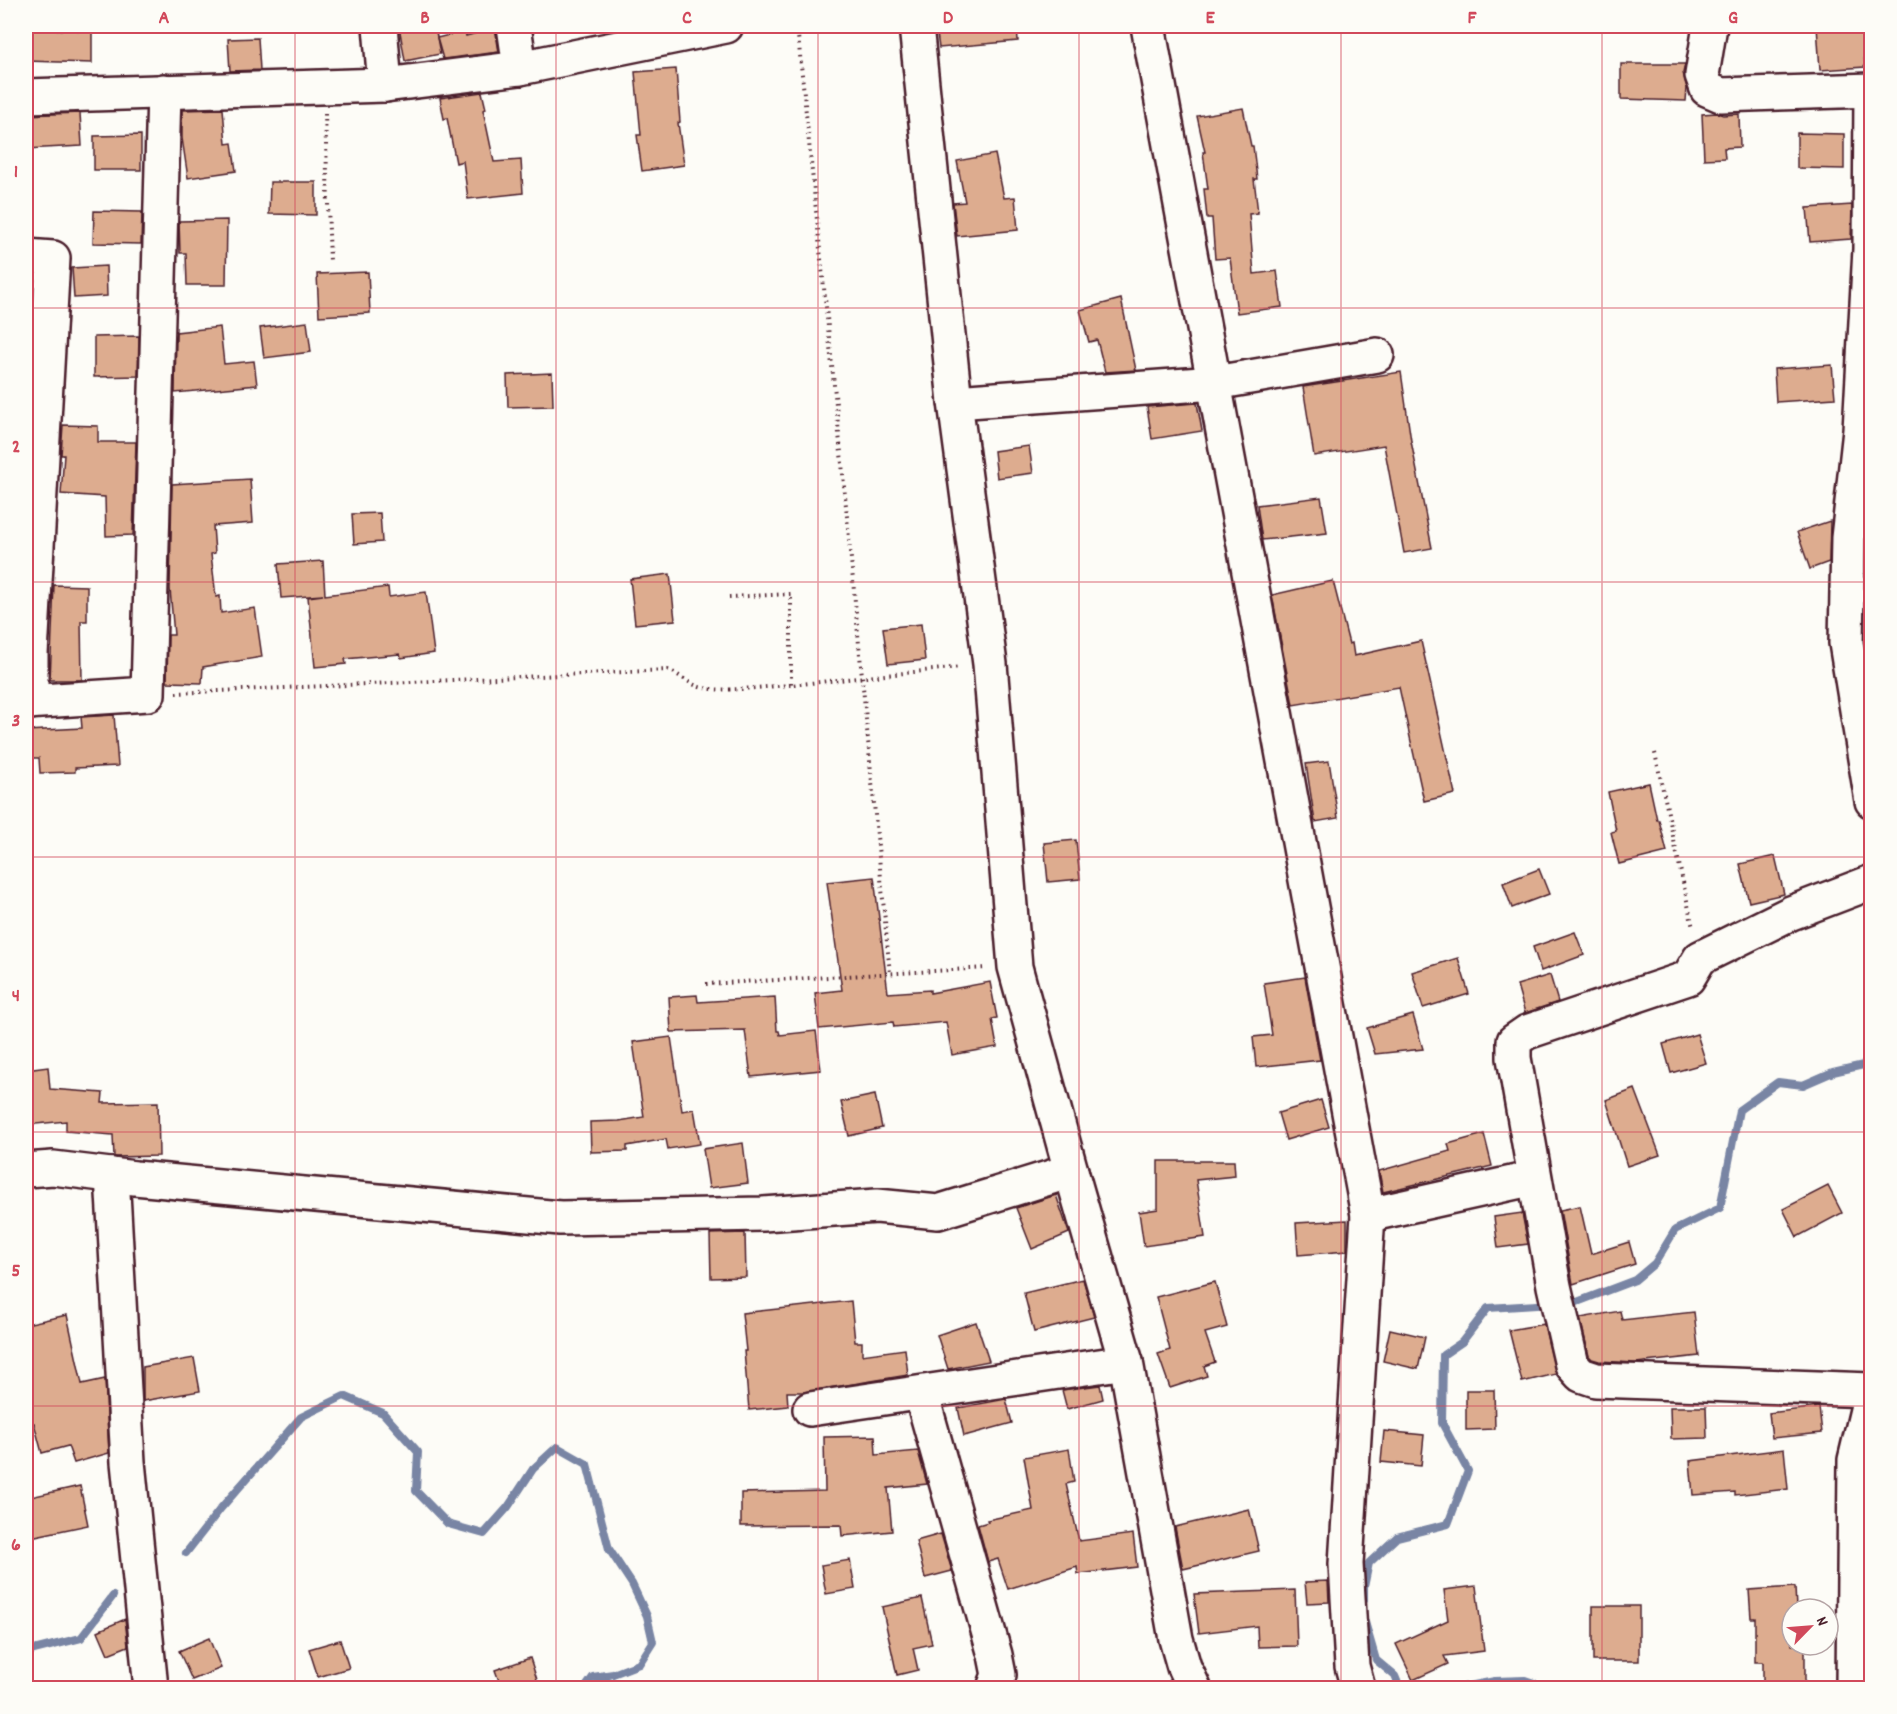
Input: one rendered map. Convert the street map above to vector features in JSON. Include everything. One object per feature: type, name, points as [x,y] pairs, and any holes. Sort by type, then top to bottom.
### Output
[{"type":"street","points":[[380,26],[385,85]]},
{"type":"street","points":[[514,26],[520,68]]},
{"type":"street","points":[[26,96],[385,85],[520,68],[689,30],[726,26]]},
{"type":"street","points":[[916,26],[955,402],[990,664],[1015,967],[1126,1362],[1176,1639],[1184,1667],[1194,1689]]},
{"type":"street","points":[[1148,26],[1368,1215],[1346,1564],[1352,1665],[1358,1689]]},
{"type":"street","points":[[1710,26],[1702,75],[1707,89],[1721,95],[1871,90],[1871,249],[1867,386],[1848,538],[1846,643],[1872,801]]},
{"type":"street","points":[[26,256],[52,258],[28,702],[148,694],[164,90]]},
{"type":"street","points":[[955,402],[1215,383],[1377,355]]},
{"type":"street","points":[[1853,1689],[1863,1529],[1855,1460],[1871,1389],[1596,1380],[1581,1375],[1572,1365],[1558,1300],[1534,1178],[1514,1058],[1514,1041],[1527,1032],[1688,978],[1700,958],[1791,913],[1872,882]]},
{"type":"street","points":[[26,1170],[53,1168],[560,1218],[763,1214],[877,1206],[938,1212],[1071,1171]]},
{"type":"street","points":[[112,1175],[128,1462],[151,1689]]},
{"type":"street","points":[[1368,1215],[1534,1178]]},
{"type":"street","points":[[810,1409],[1126,1362]]},
{"type":"street","points":[[921,1393],[995,1656],[999,1675],[994,1689]]},
{"type":"path","points":[[797,26],[890,974]]},
{"type":"path","points":[[324,86],[330,262]]},
{"type":"path","points":[[729,597],[791,594],[791,685]]},
{"type":"path","points":[[148,694],[668,670],[698,686],[719,689],[791,685],[990,664]]},
{"type":"path","points":[[1655,753],[1700,958]]},
{"type":"path","points":[[706,984],[1015,967]]},
{"type":"building","points":[[399,26],[435,26],[440,54],[405,61]]},
{"type":"building","points":[[936,26],[1017,26],[1018,41],[939,48]]},
{"type":"building","points":[[1817,26],[1862,26],[1865,67],[1820,70]]},
{"type":"building","points":[[26,28],[92,31],[92,63],[26,61]]},
{"type":"building","points":[[495,28],[499,52],[443,59],[437,38],[465,31],[466,36]]},
{"type":"building","points":[[258,38],[260,70],[230,71],[228,39]]},
{"type":"building","points":[[1621,64],[1685,64],[1683,73],[1687,88],[1686,101],[1621,99]]},
{"type":"building","points":[[676,69],[680,122],[678,123],[684,165],[642,171],[637,135],[641,135],[635,72]]},
{"type":"building","points":[[482,92],[486,109],[483,110],[494,162],[521,160],[523,193],[468,199],[463,161],[456,163],[447,118],[444,119],[440,98]]},
{"type":"building","points":[[1243,108],[1251,146],[1253,146],[1257,179],[1254,179],[1258,213],[1249,214],[1254,274],[1277,271],[1282,307],[1237,313],[1230,258],[1215,259],[1212,218],[1207,218],[1204,189],[1208,189],[1203,152],[1205,152],[1197,116]]},
{"type":"building","points":[[223,109],[226,144],[232,143],[236,171],[188,178],[182,138],[182,110]]},
{"type":"building","points":[[80,113],[82,146],[26,149],[26,115]]},
{"type":"building","points":[[1702,114],[1739,114],[1740,147],[1724,148],[1725,158],[1704,159]]},
{"type":"building","points":[[1797,133],[1844,134],[1844,169],[1797,168]]},
{"type":"building","points":[[141,135],[141,170],[94,170],[94,136]]},
{"type":"building","points":[[995,154],[1004,198],[1015,197],[1018,230],[957,236],[953,203],[965,202],[957,161]]},
{"type":"building","points":[[270,182],[316,182],[316,215],[269,214]]},
{"type":"building","points":[[1852,205],[1851,239],[1810,242],[1807,208]]},
{"type":"building","points":[[94,211],[142,212],[141,244],[93,243]]},
{"type":"building","points":[[227,220],[226,285],[187,285],[186,253],[180,253],[179,221]]},
{"type":"building","points":[[106,266],[107,296],[74,298],[72,268]]},
{"type":"building","points":[[368,272],[370,313],[319,316],[317,274]]},
{"type":"building","points":[[1121,299],[1136,370],[1105,372],[1097,340],[1089,342],[1080,310]]},
{"type":"building","points":[[307,322],[311,352],[264,358],[260,328]]},
{"type":"building","points":[[220,327],[224,364],[254,361],[257,385],[175,393],[176,332]]},
{"type":"building","points":[[139,336],[138,376],[94,377],[94,337]]},
{"type":"building","points":[[1832,365],[1835,398],[1776,402],[1774,369]]},
{"type":"building","points":[[1401,372],[1411,441],[1432,548],[1404,553],[1384,445],[1314,456],[1303,387]]},
{"type":"building","points":[[552,373],[553,406],[508,407],[507,375]]},
{"type":"building","points":[[1197,403],[1202,431],[1152,439],[1147,407]]},
{"type":"building","points":[[63,425],[98,426],[98,442],[136,442],[133,535],[106,536],[105,497],[61,494],[64,455],[61,455]]},
{"type":"building","points":[[1029,446],[1033,473],[997,478],[994,451]]},
{"type":"building","points":[[250,479],[253,523],[213,526],[215,553],[211,554],[216,597],[220,596],[221,613],[255,608],[262,657],[203,667],[202,683],[167,682],[168,635],[174,635],[170,589],[172,484]]},
{"type":"building","points":[[1321,497],[1327,533],[1262,540],[1257,505]]},
{"type":"building","points":[[380,513],[382,542],[354,544],[352,514]]},
{"type":"building","points":[[1830,521],[1829,562],[1810,569],[1797,532]]},
{"type":"building","points":[[323,561],[325,595],[388,587],[389,597],[426,592],[434,653],[401,658],[400,654],[345,659],[346,664],[315,667],[308,597],[323,595],[281,598],[278,564]]},
{"type":"building","points":[[670,574],[675,620],[635,624],[630,579]]},
{"type":"building","points":[[1333,581],[1354,656],[1421,641],[1455,794],[1424,801],[1399,687],[1293,705],[1272,595]]},
{"type":"building","points":[[54,585],[87,586],[87,621],[81,621],[82,680],[50,680]]},
{"type":"building","points":[[921,624],[925,660],[888,664],[883,628]]},
{"type":"building","points":[[114,715],[118,766],[75,768],[75,772],[40,773],[39,758],[26,758],[26,731],[82,728],[81,717]]},
{"type":"building","points":[[1329,761],[1338,818],[1315,822],[1306,764]]},
{"type":"building","points":[[1649,783],[1667,852],[1619,864],[1611,832],[1616,831],[1608,792]]},
{"type":"building","points":[[1076,840],[1080,879],[1048,882],[1044,843]]},
{"type":"building","points":[[1775,856],[1784,894],[1749,902],[1740,864]]},
{"type":"building","points":[[1539,869],[1549,894],[1512,908],[1503,883]]},
{"type":"building","points":[[874,877],[888,993],[930,990],[930,993],[990,982],[997,1018],[992,1019],[997,1047],[952,1055],[946,1022],[894,1027],[893,1022],[819,1029],[815,993],[842,990],[827,882]]},
{"type":"building","points":[[1575,932],[1584,955],[1541,971],[1533,947]]},
{"type":"building","points":[[1458,958],[1469,994],[1423,1008],[1412,972]]},
{"type":"building","points":[[1550,975],[1558,1002],[1525,1013],[1517,985]]},
{"type":"building","points":[[1305,977],[1320,1060],[1256,1067],[1253,1037],[1272,1035],[1264,983]]},
{"type":"building","points":[[697,995],[698,1002],[775,997],[777,1031],[780,1035],[816,1031],[821,1070],[751,1077],[745,1030],[671,1032],[669,997]]},
{"type":"building","points":[[1413,1015],[1423,1049],[1375,1054],[1367,1028]]},
{"type":"building","points":[[1697,1034],[1706,1063],[1671,1073],[1663,1044]]},
{"type":"building","points":[[671,1037],[682,1111],[694,1109],[700,1144],[668,1149],[666,1139],[627,1146],[627,1151],[591,1152],[590,1122],[644,1117],[633,1042]]},
{"type":"building","points":[[48,1067],[50,1089],[103,1093],[102,1103],[158,1102],[159,1156],[114,1157],[113,1135],[66,1131],[66,1121],[26,1125],[26,1070]]},
{"type":"building","points":[[1635,1089],[1660,1155],[1627,1166],[1606,1100]]},
{"type":"building","points":[[875,1095],[882,1128],[849,1136],[841,1102]]},
{"type":"building","points":[[1321,1100],[1329,1127],[1286,1140],[1278,1113]]},
{"type":"building","points":[[1484,1134],[1492,1166],[1383,1192],[1379,1171],[1450,1151],[1448,1144]]},
{"type":"building","points":[[743,1143],[748,1183],[709,1188],[703,1149]]},
{"type":"building","points":[[1158,1161],[1234,1161],[1235,1176],[1196,1180],[1205,1237],[1144,1246],[1139,1212],[1158,1209]]},
{"type":"building","points":[[1828,1186],[1842,1213],[1797,1237],[1783,1209]]},
{"type":"building","points":[[1056,1195],[1069,1233],[1032,1249],[1016,1208]]},
{"type":"building","points":[[1580,1206],[1591,1254],[1629,1242],[1635,1264],[1573,1284],[1560,1210]]},
{"type":"building","points":[[1522,1213],[1528,1244],[1498,1248],[1494,1217]]},
{"type":"building","points":[[1347,1220],[1347,1251],[1298,1255],[1296,1223]]},
{"type":"building","points":[[745,1233],[746,1277],[711,1278],[710,1234]]},
{"type":"building","points":[[1083,1279],[1094,1317],[1034,1332],[1024,1293]]},
{"type":"building","points":[[1215,1282],[1227,1327],[1205,1333],[1215,1362],[1204,1366],[1207,1376],[1170,1388],[1158,1354],[1170,1350],[1156,1297]]},
{"type":"building","points":[[851,1301],[855,1342],[862,1342],[862,1355],[905,1349],[908,1375],[804,1392],[787,1392],[788,1406],[749,1410],[742,1313]]},
{"type":"building","points":[[1620,1311],[1622,1320],[1694,1312],[1699,1356],[1636,1363],[1592,1359],[1589,1356],[1580,1318]]},
{"type":"building","points":[[67,1315],[82,1384],[105,1379],[109,1453],[74,1463],[68,1446],[42,1453],[34,1423],[30,1424],[26,1403],[26,1324]]},
{"type":"building","points":[[976,1322],[989,1361],[948,1369],[937,1335]]},
{"type":"building","points":[[1544,1324],[1556,1374],[1522,1382],[1509,1330]]},
{"type":"building","points":[[1390,1329],[1425,1337],[1418,1369],[1383,1361]]},
{"type":"building","points":[[194,1358],[200,1391],[143,1401],[143,1367]]},
{"type":"building","points":[[1100,1385],[1103,1399],[1067,1409],[1062,1390]]},
{"type":"building","points":[[1466,1390],[1494,1390],[1495,1429],[1466,1430]]},
{"type":"building","points":[[1006,1399],[1012,1423],[964,1436],[958,1408]]},
{"type":"building","points":[[1670,1407],[1706,1407],[1707,1438],[1671,1439]]},
{"type":"building","points":[[1819,1407],[1822,1433],[1772,1438],[1769,1413]]},
{"type":"building","points":[[1384,1431],[1424,1435],[1421,1466],[1381,1462]]},
{"type":"building","points":[[875,1436],[876,1455],[918,1451],[927,1484],[888,1488],[892,1531],[842,1536],[841,1525],[741,1526],[741,1493],[825,1491],[824,1437]]},
{"type":"building","points":[[1069,1449],[1074,1482],[1066,1484],[1079,1541],[1133,1534],[1137,1567],[1078,1574],[1077,1567],[1008,1589],[998,1559],[988,1562],[978,1525],[988,1522],[987,1520],[1033,1510],[1024,1457]]},
{"type":"building","points":[[1784,1449],[1788,1489],[1735,1495],[1735,1492],[1693,1495],[1690,1461]]},
{"type":"building","points":[[80,1486],[88,1525],[26,1538],[26,1498]]},
{"type":"building","points":[[1249,1509],[1259,1551],[1183,1569],[1175,1527]]},
{"type":"building","points":[[941,1534],[952,1571],[925,1578],[916,1541]]},
{"type":"building","points":[[850,1560],[855,1589],[826,1594],[821,1565]]},
{"type":"building","points":[[1328,1581],[1329,1602],[1307,1603],[1305,1582]]},
{"type":"building","points":[[1476,1586],[1484,1651],[1444,1656],[1448,1664],[1413,1680],[1396,1644],[1448,1620],[1444,1590]]},
{"type":"building","points":[[1795,1587],[1795,1597],[1780,1597],[1780,1657],[1805,1657],[1805,1689],[1763,1689],[1763,1662],[1755,1662],[1755,1618],[1751,1618],[1749,1590]]},
{"type":"building","points":[[1295,1590],[1297,1646],[1258,1647],[1257,1626],[1199,1633],[1194,1594]]},
{"type":"building","points":[[922,1598],[932,1644],[913,1648],[918,1670],[897,1675],[882,1607]]},
{"type":"building","points":[[1593,1606],[1639,1606],[1639,1661],[1593,1661]]},
{"type":"building","points":[[125,1619],[128,1646],[108,1654],[98,1631]]},
{"type":"building","points":[[209,1638],[221,1668],[192,1680],[179,1651]]},
{"type":"building","points":[[340,1640],[349,1668],[318,1677],[309,1649]]},
{"type":"building","points":[[530,1658],[540,1689],[502,1689],[495,1670]]},
{"type":"waterway","points":[[1565,1303],[1577,1302],[1635,1280],[1655,1263],[1675,1230],[1720,1208],[1739,1110],[1778,1082],[1803,1085],[1833,1072],[1872,1063]]},
{"type":"waterway","points":[[1364,1600],[1369,1563],[1397,1537],[1448,1524],[1468,1471],[1442,1423],[1443,1355],[1462,1342],[1488,1308],[1552,1304]]},
{"type":"waterway","points":[[186,1553],[221,1508],[301,1417],[344,1396],[383,1413],[418,1452],[416,1491],[448,1524],[484,1534],[508,1507],[533,1469],[557,1447],[587,1464],[609,1549],[632,1584],[647,1616],[653,1642],[639,1664],[613,1674],[593,1677],[585,1688]]},
{"type":"waterway","points":[[26,1652],[81,1638],[113,1596]]},
{"type":"waterway","points":[[1365,1622],[1376,1660],[1395,1676],[1400,1688]]},
{"type":"waterway","points":[[596,1678],[627,1688]]},
{"type":"waterway","points":[[1458,1688],[1495,1681],[1525,1680],[1549,1688]]}]
